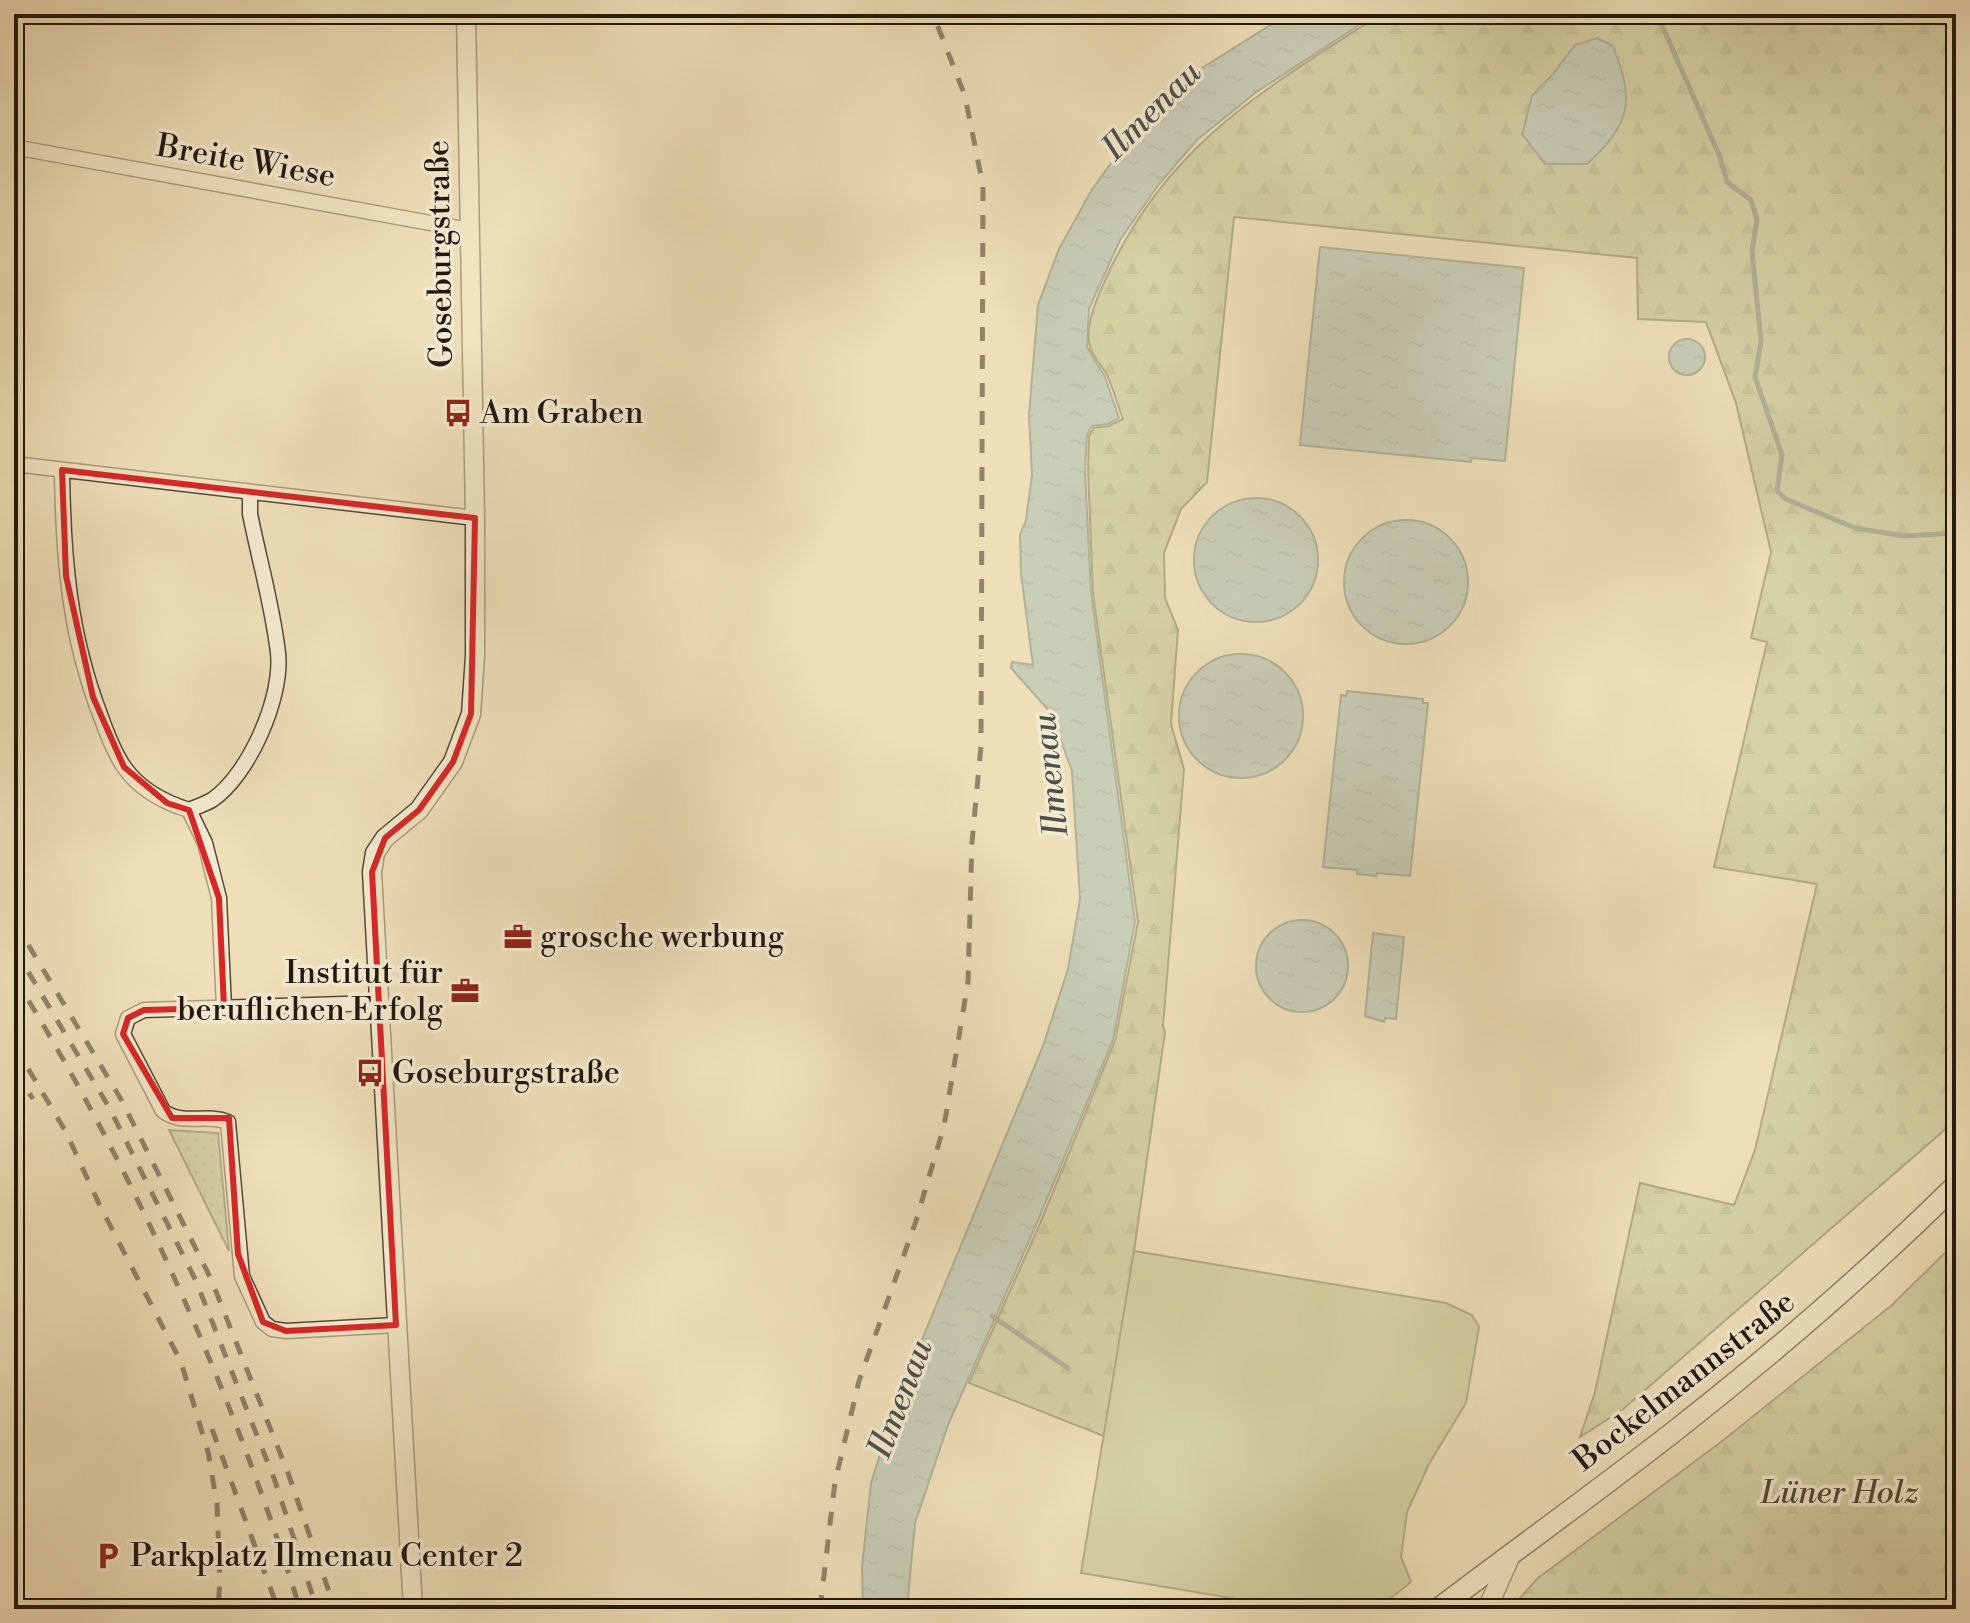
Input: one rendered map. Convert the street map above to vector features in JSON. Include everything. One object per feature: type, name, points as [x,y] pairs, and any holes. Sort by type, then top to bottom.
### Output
[{"type":"main road","name":"Bockelmannstraße","points":[[1446,1606],[1513,1551],[1675,1431],[1791,1336],[1876,1262],[1956,1185]]},
{"type":"street","name":"Goseburgstraße","points":[[413,1609],[372,872],[375,853],[385,838],[419,810],[453,762],[471,714],[475,656],[475,518],[466,14]]},
{"type":"street","name":"Breite Wiese","points":[[14,147],[469,230]]},
{"type":"street","points":[[14,464],[475,518]]},
{"type":"street","points":[[62,470],[66,576],[93,697],[124,767],[155,796],[189,810],[212,800],[231,783],[265,723],[276,689],[279,655],[250,514],[250,492]]},
{"type":"street","points":[[189,810],[205,843],[219,898],[224,1008]]},
{"type":"street","points":[[377,1003],[144,1010],[128,1018],[123,1034],[163,1111],[172,1118],[219,1118],[228,1122],[238,1254],[242,1276],[263,1322],[272,1329],[286,1331],[396,1325]]},
{"type":"street","points":[[1487,1609],[1513,1551]]},
{"type":"highlighted area","points":[[62,470],[475,518],[471,714],[453,762],[419,810],[385,838],[372,872],[396,1325],[286,1331],[263,1322],[238,1254],[229,1118],[172,1118],[123,1034],[128,1018],[144,1010],[224,1008],[219,898],[189,810],[167,803],[124,767],[93,697],[66,576]]},
{"type":"green space","points":[[1381,14],[1953,14],[1956,20],[1956,1120],[1622,1410],[1580,1437],[1595,1392],[1640,1183],[1734,1205],[1755,1150],[1817,884],[1714,867],[1767,642],[1751,638],[1771,552],[1736,403],[1706,322],[1638,319],[1637,258],[1234,217],[1207,482],[1181,509],[1164,553],[1165,598],[1178,630],[1171,724],[1184,769],[1163,1026],[1165,1032],[1104,1436],[969,1383],[1039,1226],[1115,1041],[1138,922],[1093,593],[1088,470],[1089,436],[1094,428],[1109,426],[1123,419],[1106,373],[1090,347],[1090,320],[1107,276],[1131,230],[1189,155],[1259,95]]},
{"type":"green space","points":[[169,1130],[218,1133],[229,1251]]},
{"type":"green space","name":"Lüner Holz","points":[[1956,1242],[1956,1609],[1517,1609],[1520,1598],[1538,1578],[1721,1442],[1892,1305]]},
{"type":"green space","points":[[1134,1251],[1446,1303],[1472,1315],[1479,1327],[1466,1403],[1429,1464],[1407,1512],[1401,1557],[1411,1582],[1377,1609],[1297,1609],[1081,1573]]},
{"type":"water","name":"Ilmenau","points":[[1288,14],[1376,14],[1255,93],[1197,140],[1159,184],[1120,240],[1089,309],[1087,347],[1105,377],[1119,418],[1108,424],[1092,426],[1087,435],[1085,471],[1091,593],[1135,922],[1113,1040],[948,1425],[915,1523],[907,1609],[863,1609],[862,1567],[871,1483],[898,1398],[1043,1046],[1068,969],[1080,899],[1072,771],[1051,713],[1011,668],[1012,662],[1033,665],[1021,574],[1020,535],[1026,520],[1032,475],[1029,415],[1038,305],[1059,249],[1091,191],[1142,120],[1194,73]]},
{"type":"water","points":[[1597,38],[1613,46],[1624,82],[1625,111],[1613,136],[1587,164],[1545,164],[1522,134],[1532,96],[1575,45]]},
{"type":"water","points":[[1320,247],[1524,268],[1505,461],[1472,458],[1471,462],[1300,445]]},
{"type":"water","points":[[1687,339],[1700,344],[1705,357],[1700,370],[1687,375],[1674,370],[1669,357],[1674,344]]},
{"type":"water","points":[[1256,498],[1280,503],[1300,516],[1313,536],[1318,560],[1313,584],[1300,604],[1280,617],[1256,622],[1232,617],[1212,604],[1199,584],[1194,560],[1199,536],[1212,516],[1232,503]]},
{"type":"water","points":[[1406,520],[1430,525],[1450,538],[1463,558],[1468,582],[1463,606],[1450,626],[1430,639],[1406,644],[1382,639],[1362,626],[1349,606],[1344,582],[1349,558],[1362,538],[1382,525]]},
{"type":"water","points":[[1241,654],[1265,659],[1285,672],[1298,692],[1303,716],[1298,740],[1285,760],[1265,773],[1241,778],[1217,773],[1197,760],[1184,740],[1179,716],[1184,692],[1197,672],[1217,659]]},
{"type":"water","points":[[1347,691],[1423,699],[1423,703],[1428,703],[1410,876],[1377,873],[1376,876],[1357,874],[1357,870],[1323,867],[1341,695],[1346,696]]},
{"type":"water","points":[[1302,920],[1319,924],[1334,934],[1344,949],[1348,966],[1344,983],[1334,998],[1319,1008],[1302,1012],[1285,1008],[1270,998],[1260,983],[1256,966],[1260,949],[1270,934],[1285,924]]},
{"type":"water","points":[[1373,933],[1404,937],[1396,1019],[1385,1018],[1384,1022],[1365,1016]]},
{"type":"waterway","points":[[1657,14],[1720,157],[1727,182],[1751,200],[1757,220],[1752,251],[1761,341],[1755,377],[1782,455],[1777,491],[1786,499],[1855,528],[1904,536],[1956,533]]},
{"type":"waterway","points":[[992,1316],[1068,1368]]},
{"type":"railway","points":[[820,1609],[835,1482],[859,1381],[916,1221],[944,1126],[968,982],[972,842],[981,746],[983,186],[965,96],[933,14]]},
{"type":"railway","points":[[14,921],[122,1101],[211,1279],[288,1473],[335,1609]]},
{"type":"railway","points":[[14,948],[110,1109],[196,1281],[275,1481],[317,1609]]},
{"type":"railway","points":[[14,977],[100,1127],[177,1284],[244,1445],[300,1609]]},
{"type":"railway","points":[[14,1045],[66,1132],[100,1206],[181,1362],[208,1452],[217,1504],[218,1609]]},
{"type":"railway","points":[[14,1070],[33,1099]]},
{"type":"railway","points":[[212,1429],[278,1609]]},
{"type":"place","name":"Am Graben","points":[[458,413]]},
{"type":"place","name":"grosche werbung","points":[[518,937]]},
{"type":"place","name":"Institut für beruflichen Erfolg","points":[[465,991]]},
{"type":"place","name":"Goseburgstraße","points":[[370,1073]]},
{"type":"place","name":"Parkplatz Ilmenau Center 2","points":[[108,1556]]}]
